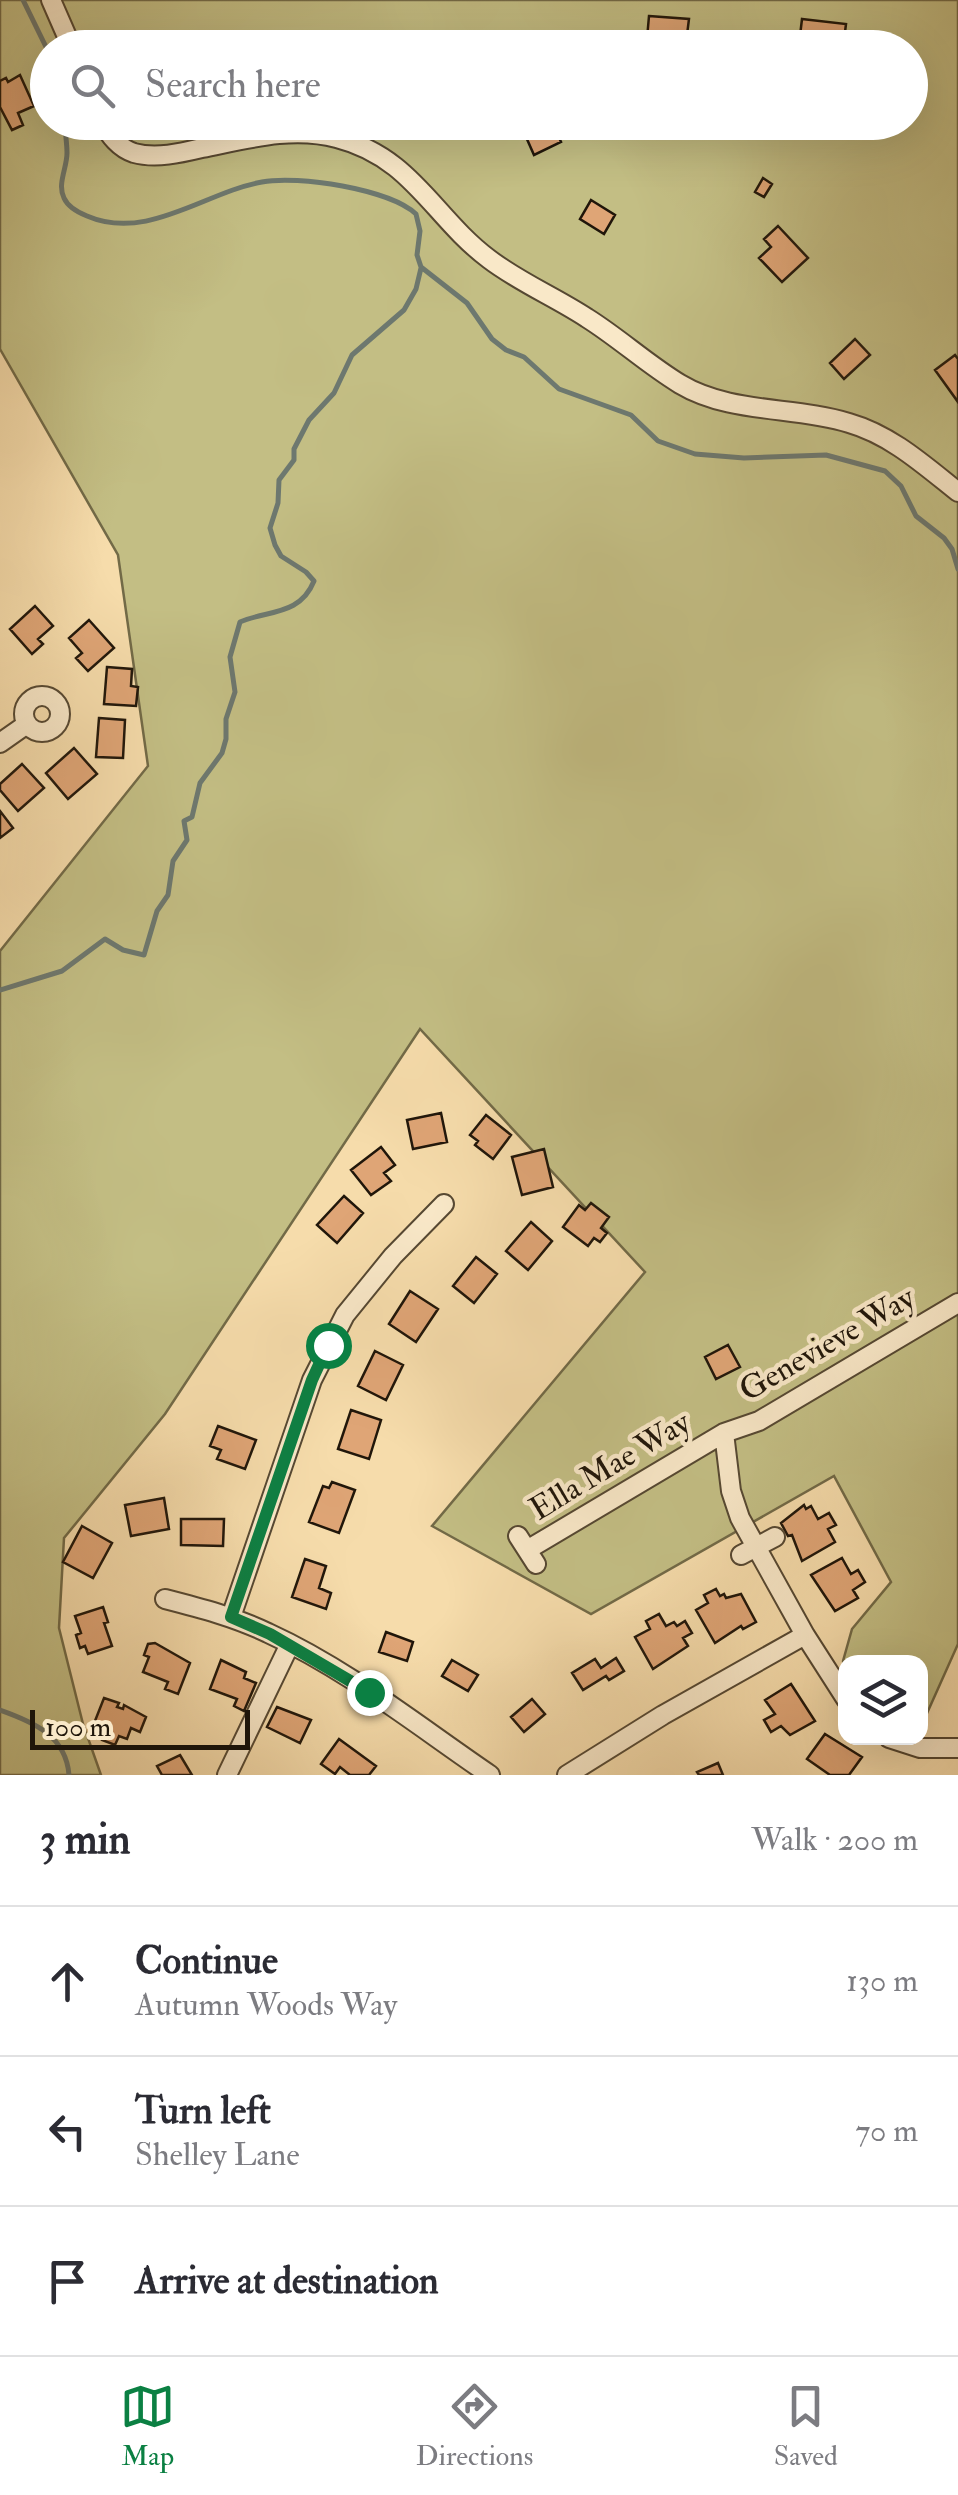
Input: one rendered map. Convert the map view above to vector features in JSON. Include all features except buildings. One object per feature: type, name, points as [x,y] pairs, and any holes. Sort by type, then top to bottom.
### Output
[{"type":"street","points":[[51,0],[64,30]]},
{"type":"street","points":[[116,140],[133,152],[150,155],[247,140]]},
{"type":"street","points":[[345,140],[376,152],[414,181],[470,244],[488,258],[588,318],[685,387],[734,403],[821,416],[871,431],[916,458],[958,492]]},
{"type":"street","points":[[0,743],[27,724]]},
{"type":"street","points":[[231,1617],[312,1380],[328,1345],[365,1288],[444,1204]]},
{"type":"street","name":"Genevieve Way","points":[[724,1433],[759,1421],[958,1303]]},
{"type":"street","points":[[724,1433],[731,1490],[748,1551],[838,1686]]},
{"type":"street","name":"Ella Mae Way","points":[[527,1550],[724,1433]]},
{"type":"street","points":[[748,1551],[775,1537]]},
{"type":"street","points":[[165,1599],[231,1617],[290,1644],[369,1692],[490,1775]]},
{"type":"street","points":[[567,1775],[805,1634]]},
{"type":"street","points":[[227,1775],[290,1644]]},
{"type":"street","points":[[911,1745],[958,1748]]},
{"type":"shaded area","points":[[0,0],[958,0],[958,1644],[928,1711],[928,1655],[845,1655],[852,1629],[891,1582],[834,1476],[591,1614],[432,1526],[645,1272],[420,1029],[165,1414],[64,1538],[59,1628],[83,1724],[101,1775],[0,1775],[0,951],[148,766],[118,555],[0,349]]},
{"type":"waterway","points":[[23,0],[38,30]]},
{"type":"waterway","points":[[66,140],[64,198],[80,213],[109,222],[154,219],[241,187],[278,180],[342,186],[403,205],[416,214],[421,267],[467,303],[492,339],[524,357],[559,389],[631,415],[658,441],[695,454],[744,458],[826,455],[885,471],[901,486],[916,516],[944,538],[958,569]]},
{"type":"waterway","points":[[0,990],[62,971],[105,939],[123,950],[144,955],[157,911],[168,895],[173,861],[187,840],[184,821],[192,817],[200,783],[222,753],[226,719],[235,692],[230,657],[240,622],[292,606],[314,581],[281,556],[275,545],[270,528],[278,503],[279,480],[294,460],[294,449],[309,420],[334,393],[352,355],[404,310],[416,289],[421,268]]},
{"type":"waterway","points":[[0,1710],[25,1720],[55,1740],[69,1775]]},
{"type":"route","points":[[328,1345],[312,1380],[231,1617],[270,1634],[369,1692]]}]
